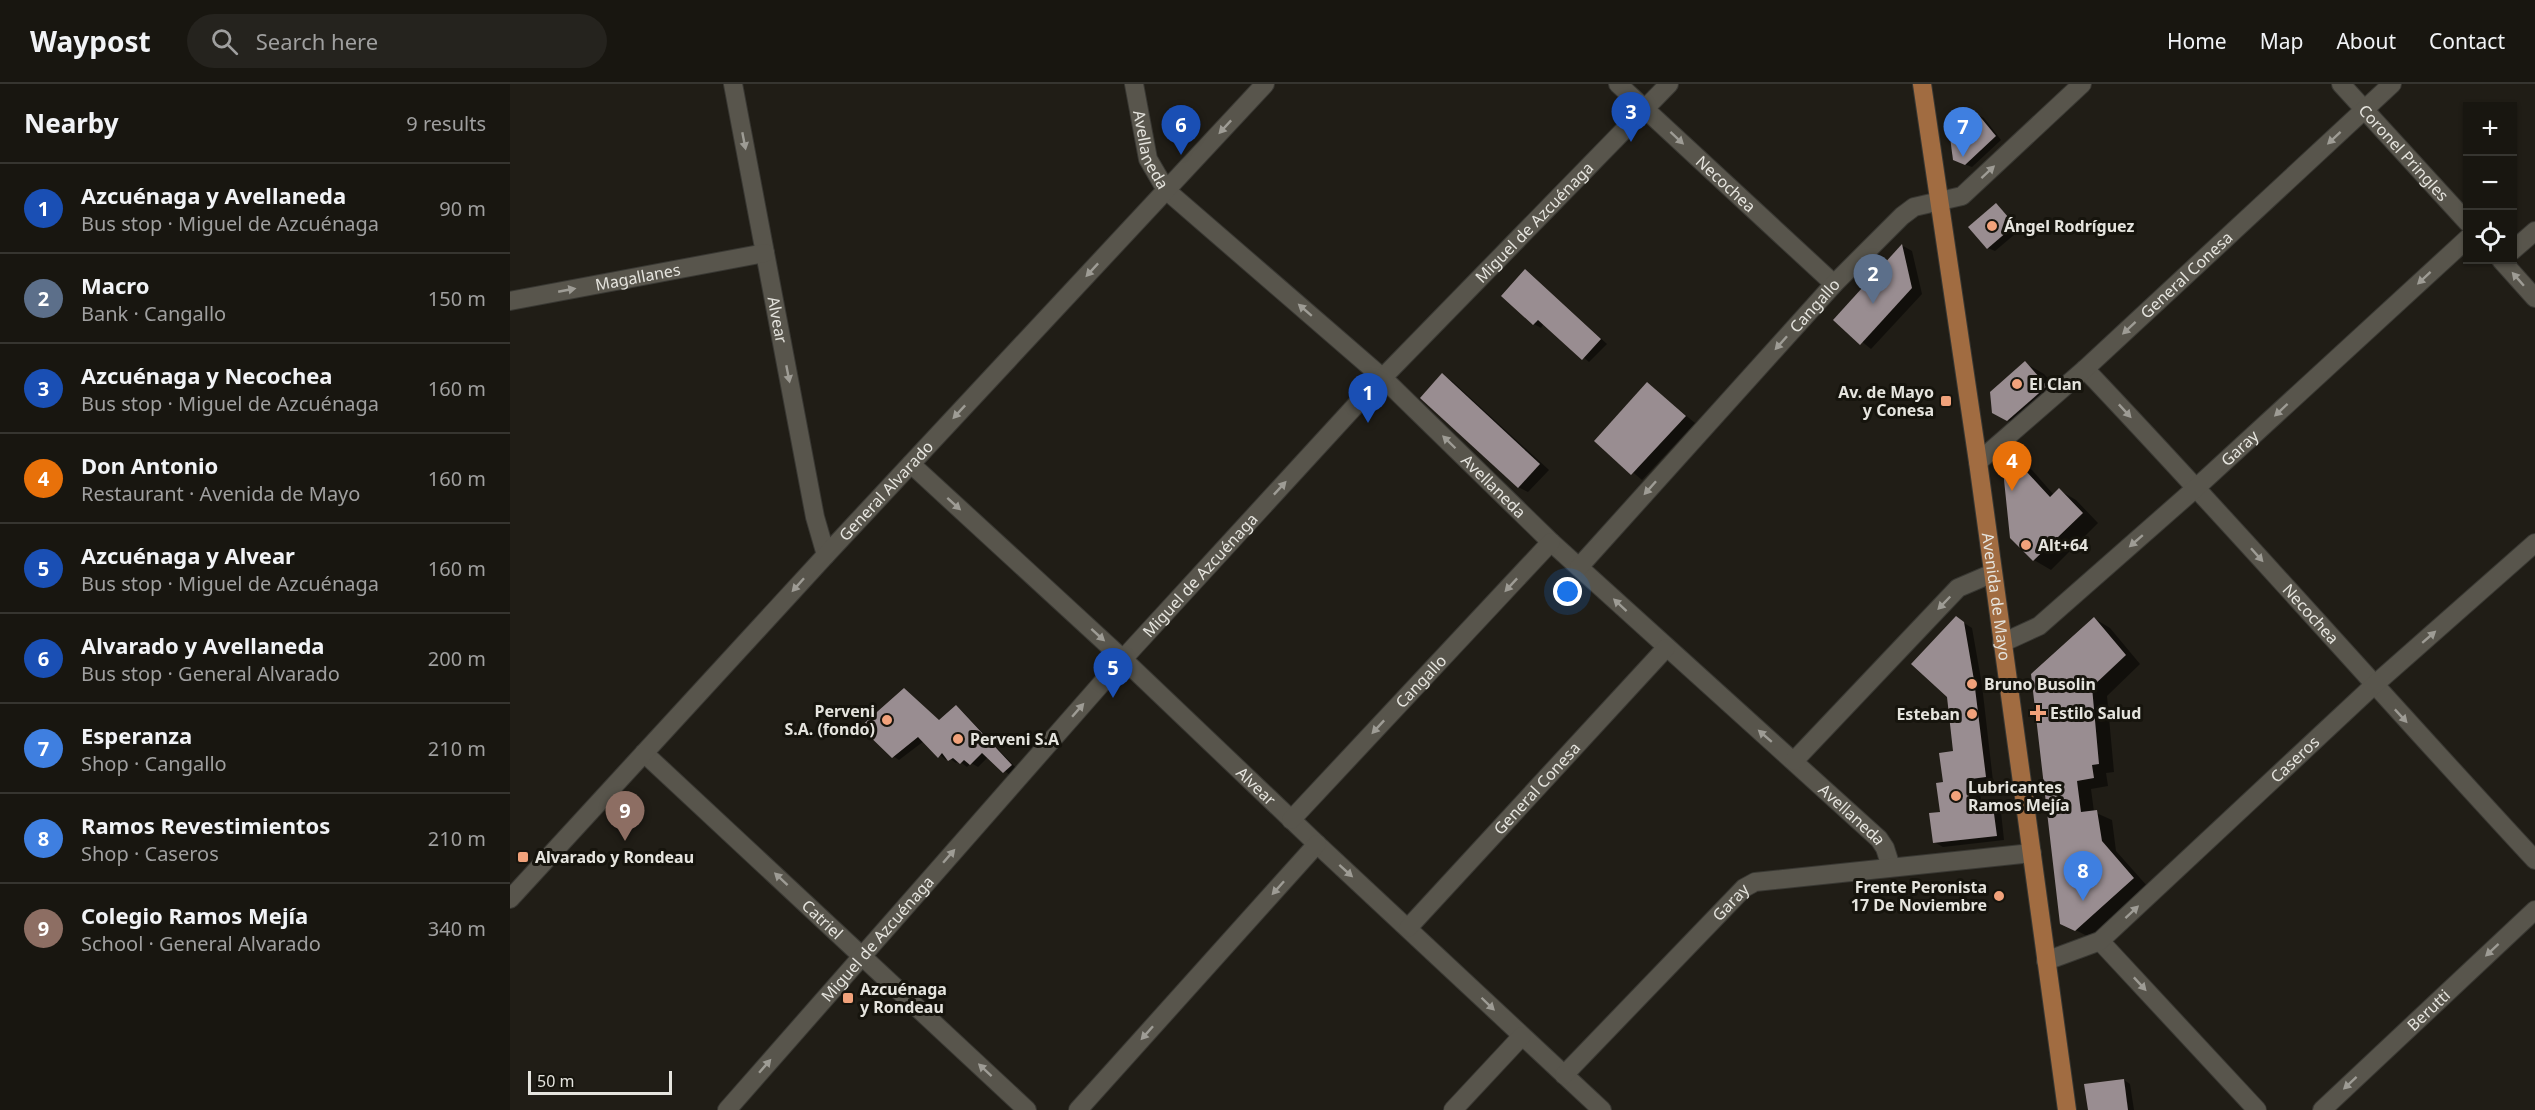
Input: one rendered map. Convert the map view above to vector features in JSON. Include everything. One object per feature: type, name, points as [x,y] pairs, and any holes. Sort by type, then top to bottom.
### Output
[{"type":"main road","name":"Avenida de Mayo","points":[[1922,84],[1978,462],[2067,1110]]},
{"type":"street","name":"Alvear","points":[[733,84],[815,517],[825,555]]},
{"type":"street","name":"Avellaneda","points":[[1134,84],[1148,159],[1166,190],[1383,378],[1551,542],[1879,839],[1886,848],[1891,867]]},
{"type":"street","name":"General Alvarado","points":[[514,890],[1265,84]]},
{"type":"street","name":"Necochea","points":[[1618,84],[1834,284]]},
{"type":"street","name":"Miguel de Azcuénaga","points":[[727,1110],[1123,659],[1383,378],[1669,84]]},
{"type":"street","name":"Cangallo","points":[[1579,567],[1834,284],[1902,216],[1914,207],[1962,196],[2082,84]]},
{"type":"street","name":"Coronel Pringles","points":[[2341,84],[2463,218]]},
{"type":"street","name":"General Conesa","points":[[1978,462],[2085,369],[2392,84]]},
{"type":"street","points":[[2517,247],[2535,231]]},
{"type":"street","name":"Garay","points":[[2002,643],[2039,626],[2197,487],[2463,243]]},
{"type":"street","name":"Magallanes","points":[[510,301],[765,253]]},
{"type":"street","points":[[2510,264],[2535,298]]},
{"type":"street","name":"Necochea","points":[[2085,369],[2197,487],[2373,686],[2535,860]]},
{"type":"street","name":"Alvear","points":[[911,464],[1123,659],[1291,820],[1602,1110]]},
{"type":"street","name":"Cangallo","points":[[1291,820],[1551,542]]},
{"type":"street","name":"Caseros","points":[[2046,961],[2100,941],[2373,686],[2535,543]]},
{"type":"street","points":[[1794,761],[1958,588],[1993,573]]},
{"type":"street","name":"General Conesa","points":[[1408,928],[1666,648]]},
{"type":"street","name":"Catriel","points":[[644,753],[1027,1110]]},
{"type":"street","points":[[1078,1110],[1317,844]]},
{"type":"street","name":"Garay","points":[[1564,1075],[1744,888],[1766,878],[2031,853]]},
{"type":"street","name":"Berutti","points":[[2322,1110],[2535,909]]},
{"type":"street","points":[[2100,941],[2257,1110]]},
{"type":"street","points":[[1453,1110],[1522,1036]]},
{"type":"building","points":[[1977,113],[1996,136],[1965,165],[1953,160],[1950,137]]},
{"type":"building","name":"Ángel Rodríguez","points":[[1996,203],[2015,225],[1987,249],[1968,227]]},
{"type":"building","points":[[1902,244],[1912,288],[1860,345],[1833,320]]},
{"type":"building","points":[[1525,269],[1601,339],[1582,360],[1538,320],[1533,325],[1501,296]]},
{"type":"building","points":[[2025,361],[2047,386],[2007,421],[1992,413],[1990,392]]},
{"type":"building","points":[[1442,373],[1540,464],[1518,488],[1420,398]]},
{"type":"building","points":[[1647,382],[1686,416],[1631,475],[1594,441]]},
{"type":"building","points":[[2015,459],[2050,497],[2059,488],[2083,513],[2033,561],[2010,538],[2003,470]]},
{"type":"building","points":[[1956,616],[1964,622],[1986,777],[1971,779],[1974,808],[1993,806],[1997,836],[1933,843],[1929,813],[1940,812],[1936,783],[1943,782],[1939,753],[1953,751],[1947,697],[1911,664]]},
{"type":"building","points":[[2094,617],[2126,655],[2092,687],[2099,764],[2092,765],[2094,778],[2077,781],[2081,812],[2097,810],[2102,841],[2134,878],[2075,931],[2060,924],[2031,674]]},
{"type":"building","points":[[904,688],[939,720],[956,705],[1012,765],[1003,773],[982,753],[970,765],[964,760],[960,764],[953,758],[948,761],[942,753],[938,758],[918,737],[892,758],[860,727]]},
{"type":"building","points":[[2124,1079],[2128,1110],[2088,1110],[2084,1084]]},
{"type":"place","name":"Azcuénaga y Necochea","points":[[1631,142]]},
{"type":"place","name":"Alvarado y Avellaneda","points":[[1181,155]]},
{"type":"place","name":"Esperanza","points":[[1963,157]]},
{"type":"place","name":"Ángel Rodríguez","points":[[1992,226]]},
{"type":"place","name":"Macro","points":[[1873,304]]},
{"type":"place","name":"El Clan","points":[[2017,384]]},
{"type":"place","name":"Av. de Mayo y Conesa","points":[[1946,401]]},
{"type":"place","name":"Azcuénaga y Avellaneda","points":[[1368,423]]},
{"type":"place","name":"Don Antonio","points":[[2012,491]]},
{"type":"place","name":"Alt+64","points":[[2026,545]]},
{"type":"place","name":"Bruno Busolin","points":[[1972,684]]},
{"type":"place","name":"Azcuénaga y Alvear","points":[[1113,698]]},
{"type":"place","name":"Estilo Salud","points":[[2038,713]]},
{"type":"place","name":"Esteban","points":[[1972,714]]},
{"type":"place","name":"Perveni S.A. (fondo)","points":[[887,720]]},
{"type":"place","name":"Perveni S.A","points":[[958,739]]},
{"type":"place","name":"Lubricantes Ramos Mejía","points":[[1956,796]]},
{"type":"place","name":"Colegio Ramos Mejía","points":[[625,841]]},
{"type":"place","name":"Alvarado y Rondeau","points":[[523,857]]},
{"type":"place","name":"Frente Peronista 17 De Noviembre","points":[[1999,896]]},
{"type":"place","name":"Ramos Revestimientos","points":[[2083,901]]},
{"type":"place","name":"Azcuénaga y Rondeau","points":[[848,998]]}]
